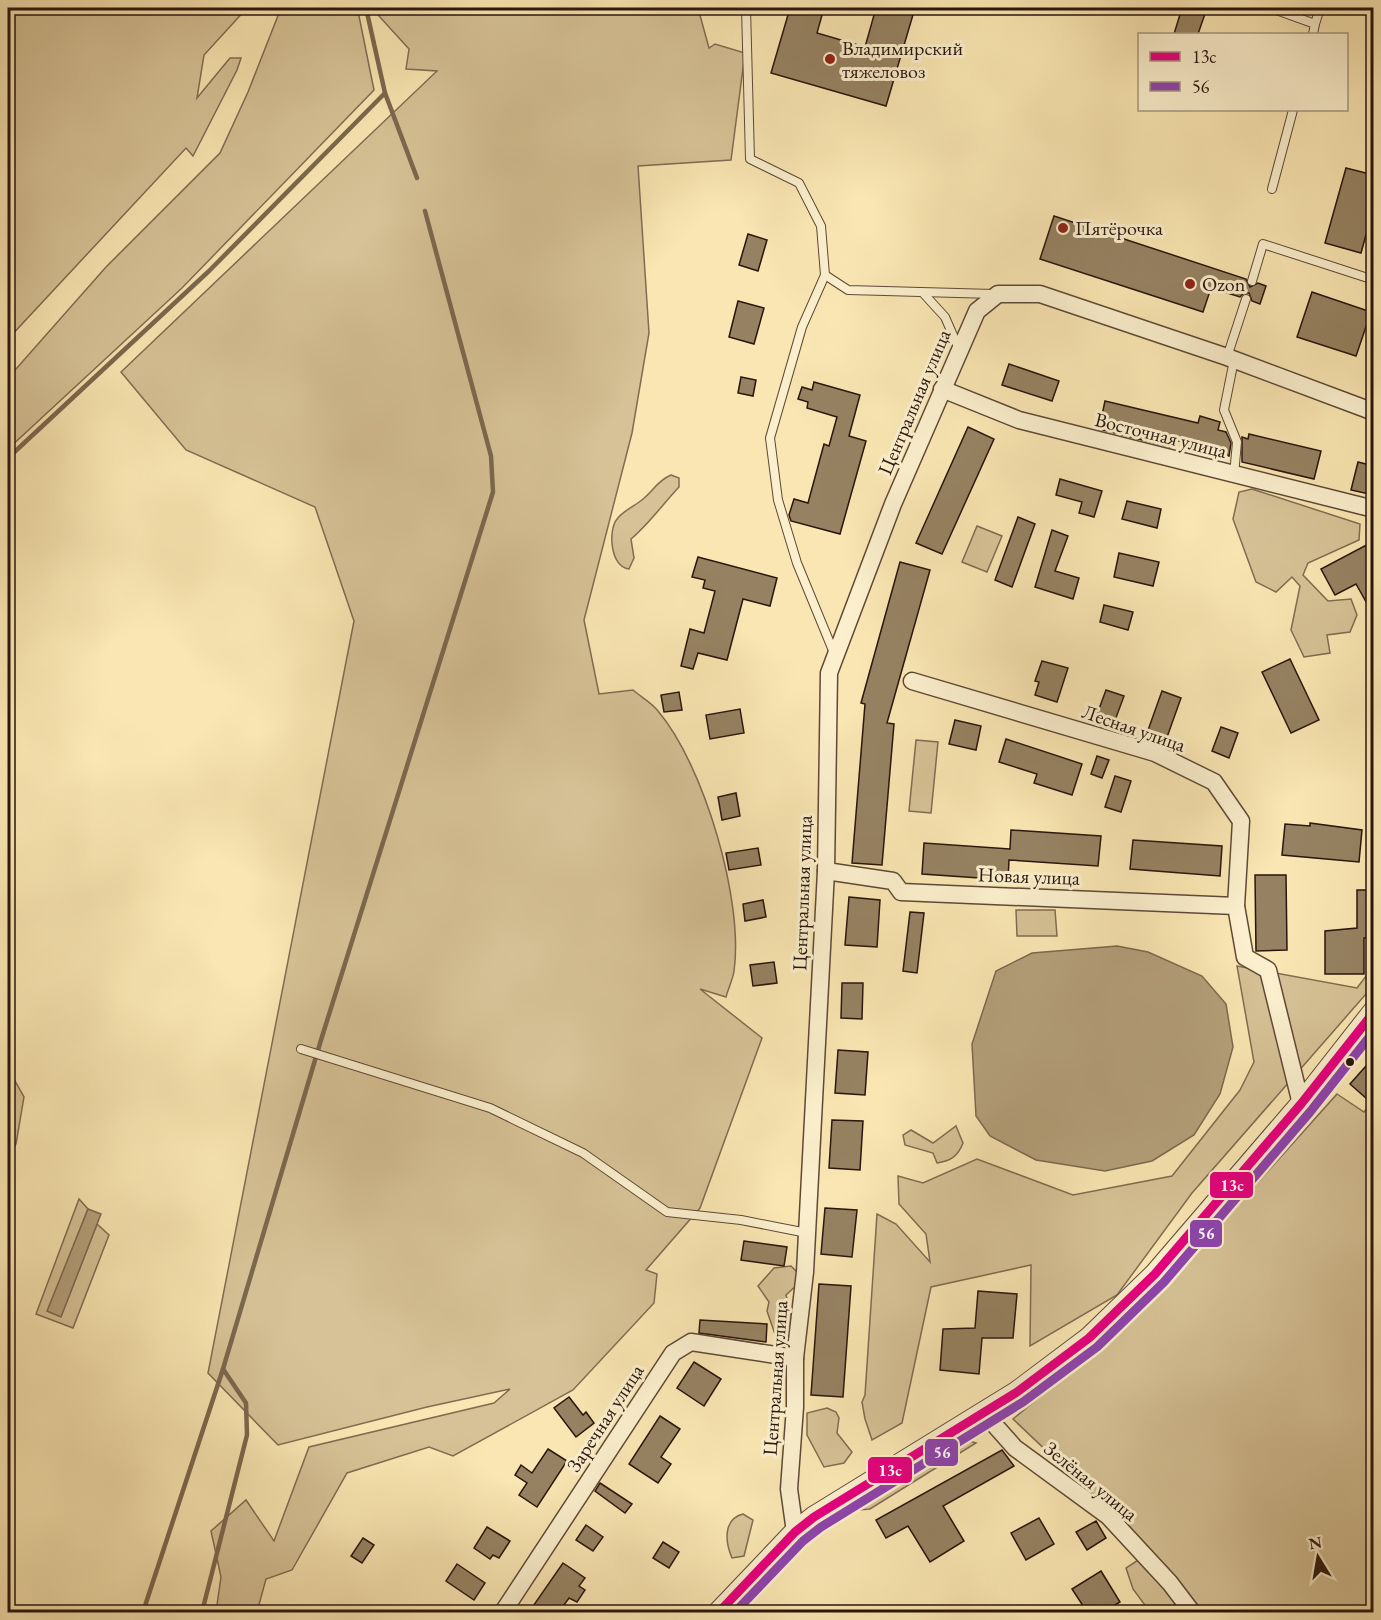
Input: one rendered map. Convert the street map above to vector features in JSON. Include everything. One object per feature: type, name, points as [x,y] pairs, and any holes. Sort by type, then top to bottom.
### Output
[{"type":"street","name":"Центральная улица","points":[[795,1532],[789,1489],[795,1407],[795,1358],[807,1233],[826,871],[829,673],[893,504],[959,349],[977,311],[998,294]]},
{"type":"street","points":[[998,294],[1040,294],[1230,358],[1374,412]]},
{"type":"street","name":"Восточная улица","points":[[942,389],[1019,420],[1374,509]]},
{"type":"street","name":"Лесная улица","points":[[912,681],[1155,753],[1214,782],[1241,820],[1236,906],[1245,957],[1268,970],[1301,1104]]},
{"type":"street","name":"Новая улица","points":[[826,871],[893,881],[901,892],[1236,906]]},
{"type":"street","points":[[719,1612],[795,1532],[814,1517],[1017,1392],[1089,1338],[1155,1274],[1301,1104],[1374,1011]]},
{"type":"street","name":"Заречная улица","points":[[502,1612],[673,1353],[691,1341],[795,1358]]},
{"type":"street","name":"Зелёная улица","points":[[984,1413],[1015,1448],[1108,1516],[1170,1583],[1192,1612]]},
{"type":"lane","points":[[746,8],[750,159],[799,183],[821,226],[825,274],[802,327],[770,438],[778,500],[797,562],[835,655]]},
{"type":"lane","points":[[1270,8],[1315,24]]},
{"type":"lane","points":[[1312,33],[1320,8]]},
{"type":"lane","points":[[1272,189],[1293,111]]},
{"type":"lane","points":[[1252,281],[1263,244],[1374,280]]},
{"type":"lane","points":[[825,274],[848,291],[998,294]]},
{"type":"lane","points":[[924,294],[945,317],[959,349]]},
{"type":"lane","points":[[1234,475],[1237,442],[1224,410],[1230,358],[1246,299]]},
{"type":"lane","points":[[301,1049],[490,1108],[583,1154],[667,1212],[741,1220],[807,1233]]},
{"type":"shaded area","points":[[8,8],[247,8],[204,55],[197,98],[230,58],[241,58],[193,156],[186,148],[8,339]]},
{"type":"shaded area","points":[[281,8],[348,8],[359,16],[374,90],[182,288],[8,449],[8,378],[106,267],[220,153],[248,92]]},
{"type":"shaded area","points":[[377,8],[698,8],[709,48],[715,44],[745,53],[731,160],[638,166],[649,333],[632,433],[584,620],[599,694],[633,690],[653,705],[675,735],[691,765],[717,835],[733,908],[735,942],[734,971],[726,997],[700,989],[762,1038],[700,1208],[646,1270],[657,1274],[654,1303],[573,1390],[453,1456],[429,1447],[347,1473],[292,1570],[266,1579],[257,1612],[216,1612],[221,1577],[211,1531],[246,1500],[274,1541],[309,1447],[494,1403],[510,1389],[427,1407],[278,1445],[208,1373],[354,621],[315,507],[186,450],[121,372],[437,71],[406,69],[409,49],[378,15]]},
{"type":"shaded area","points":[[671,475],[679,478],[679,487],[631,539],[634,558],[629,569],[623,567],[614,555],[612,547],[614,524],[623,513]]},
{"type":"shaded area","points":[[1252,489],[1360,524],[1359,540],[1308,563],[1303,575],[1328,601],[1351,599],[1357,615],[1350,632],[1327,635],[1330,653],[1304,657],[1291,630],[1300,586],[1292,577],[1276,592],[1256,582],[1233,519],[1239,492]]},
{"type":"shaded area","points":[[977,526],[1002,536],[987,572],[962,562]]},
{"type":"shaded area","points":[[916,740],[938,742],[931,813],[909,811]]},
{"type":"shaded area","points":[[1016,910],[1055,910],[1057,936],[1017,936]]},
{"type":"shaded area","points":[[1117,946],[1148,952],[1202,976],[1226,1004],[1233,1047],[1220,1094],[1194,1135],[1152,1161],[1105,1171],[1036,1160],[990,1136],[976,1116],[972,1044],[996,971],[1032,953]]},
{"type":"shaded area","points":[[1237,966],[1357,988],[1373,967],[1373,986],[1192,1193],[1117,1295],[1030,1346],[1031,1265],[931,1287],[902,1423],[872,1440],[862,1402],[865,1395],[877,1214],[896,1224],[930,1262],[926,1234],[899,1204],[898,1176],[923,1183],[977,1159],[1073,1195],[1172,1176],[1240,1090],[1254,1062]]},
{"type":"shaded area","points":[[10,1072],[24,1097],[16,1144],[8,1153]]},
{"type":"shaded area","points":[[1337,1094],[1364,1112],[1373,1101],[1373,1612],[1150,1612],[1133,1589],[1126,1568],[1152,1551],[1013,1419],[1140,1314]]},
{"type":"shaded area","points":[[956,1126],[963,1143],[956,1155],[946,1161],[937,1163],[933,1153],[905,1145],[903,1135],[911,1130],[933,1143]]},
{"type":"shaded area","points":[[79,1199],[88,1209],[48,1311],[61,1316],[97,1224],[109,1235],[73,1328],[36,1314]]},
{"type":"shaded area","points":[[88,1209],[101,1214],[61,1317],[47,1311]]},
{"type":"shaded area","points":[[791,1266],[798,1273],[797,1285],[786,1295],[795,1328],[791,1343],[780,1349],[767,1311],[769,1302],[758,1286],[774,1268]]},
{"type":"shaded area","points":[[827,1408],[836,1412],[839,1418],[837,1433],[852,1452],[844,1463],[824,1467],[807,1435],[807,1413]]},
{"type":"shaded area","points":[[960,1438],[976,1443],[870,1509],[859,1510],[861,1504],[907,1466]]},
{"type":"shaded area","points":[[743,1514],[753,1520],[744,1556],[732,1558],[727,1532],[732,1521]]},
{"type":"building","points":[[790,8],[824,8],[817,33],[865,47],[876,8],[915,8],[886,106],[771,73]]},
{"type":"building","points":[[1182,8],[1207,8],[1198,33],[1174,33]]},
{"type":"building","points":[[1346,168],[1374,175],[1374,206],[1361,253],[1325,243]]},
{"type":"building","points":[[1054,216],[1246,279],[1250,287],[1258,283],[1266,286],[1260,304],[1252,301],[1249,293],[1244,293],[1240,297],[1211,288],[1203,312],[1040,259]]},
{"type":"building","points":[[748,234],[767,240],[758,271],[739,265]]},
{"type":"building","points":[[1312,292],[1371,312],[1356,356],[1297,337]]},
{"type":"building","points":[[738,301],[764,308],[754,344],[729,337]]},
{"type":"building","points":[[1009,364],[1059,381],[1052,401],[1002,385]]},
{"type":"building","points":[[741,377],[756,380],[753,396],[738,393]]},
{"type":"building","points":[[814,382],[860,395],[849,436],[866,441],[840,534],[791,521],[789,515],[794,499],[808,503],[824,444],[829,446],[837,417],[807,408],[808,402],[798,399],[802,387],[812,390]]},
{"type":"building","points":[[1105,401],[1198,423],[1200,416],[1220,422],[1218,430],[1226,432],[1231,443],[1229,456],[1172,439],[1170,447],[1099,429]]},
{"type":"building","points":[[968,427],[994,439],[942,554],[916,543]]},
{"type":"building","points":[[1249,434],[1321,451],[1314,479],[1242,462],[1242,437],[1248,439]]},
{"type":"building","points":[[1358,462],[1374,466],[1374,495],[1351,490]]},
{"type":"building","points":[[1060,479],[1102,491],[1094,517],[1079,513],[1082,502],[1056,495]]},
{"type":"building","points":[[1127,501],[1161,509],[1157,528],[1122,519]]},
{"type":"building","points":[[1018,517],[1035,524],[1012,587],[995,580]]},
{"type":"building","points":[[1052,530],[1068,536],[1055,571],[1079,578],[1073,599],[1035,587]]},
{"type":"building","points":[[1374,541],[1374,575],[1368,578],[1374,588],[1374,616],[1356,584],[1335,595],[1321,569]]},
{"type":"building","points":[[1119,553],[1159,562],[1153,586],[1114,577]]},
{"type":"building","points":[[698,557],[777,578],[770,606],[743,599],[727,660],[698,653],[693,669],[681,666],[690,629],[704,633],[715,591],[703,588],[705,580],[692,577]]},
{"type":"building","points":[[900,562],[930,570],[887,723],[894,724],[882,865],[852,863],[865,704],[861,703]]},
{"type":"building","points":[[1104,605],[1133,612],[1128,630],[1100,622]]},
{"type":"building","points":[[1290,659],[1319,720],[1291,733],[1262,672]]},
{"type":"building","points":[[1042,661],[1068,668],[1057,702],[1035,695],[1039,682],[1035,681]]},
{"type":"building","points":[[1106,690],[1124,696],[1114,723],[1096,717]]},
{"type":"building","points":[[1162,691],[1181,698],[1166,740],[1147,733]]},
{"type":"building","points":[[679,692],[682,710],[664,712],[661,695]]},
{"type":"building","points":[[740,709],[744,733],[710,739],[706,715]]},
{"type":"building","points":[[955,720],[981,726],[976,750],[949,744]]},
{"type":"building","points":[[1221,727],[1238,733],[1229,758],[1212,751]]},
{"type":"building","points":[[1006,739],[1082,764],[1072,795],[1034,783],[1037,774],[999,762]]},
{"type":"building","points":[[1097,756],[1109,760],[1102,778],[1091,774]]},
{"type":"building","points":[[1115,776],[1131,781],[1121,812],[1105,807]]},
{"type":"building","points":[[736,793],[740,816],[722,820],[718,797]]},
{"type":"building","points":[[1310,823],[1362,830],[1359,862],[1282,855],[1285,824],[1310,826]]},
{"type":"building","points":[[1011,830],[1101,836],[1098,866],[1009,860],[1008,880],[922,874],[924,843],[1010,849]]},
{"type":"building","points":[[1133,840],[1222,846],[1220,876],[1130,869]]},
{"type":"building","points":[[758,848],[761,865],[729,870],[726,853]]},
{"type":"building","points":[[1255,875],[1286,875],[1287,950],[1256,951]]},
{"type":"building","points":[[1357,890],[1374,890],[1374,938],[1364,938],[1364,974],[1325,974],[1325,931],[1357,928]]},
{"type":"building","points":[[849,897],[880,900],[877,947],[845,945]]},
{"type":"building","points":[[763,900],[766,917],[745,921],[743,904]]},
{"type":"building","points":[[910,912],[924,913],[917,973],[903,971]]},
{"type":"building","points":[[774,962],[777,983],[753,986],[750,965]]},
{"type":"building","points":[[842,983],[863,983],[862,1019],[841,1018]]},
{"type":"building","points":[[838,1050],[868,1052],[865,1095],[835,1093]]},
{"type":"building","points":[[1374,1057],[1374,1092],[1367,1099],[1350,1084]]},
{"type":"building","points":[[832,1120],[863,1121],[860,1170],[829,1168]]},
{"type":"building","points":[[825,1208],[857,1210],[852,1257],[821,1254]]},
{"type":"building","points":[[744,1241],[787,1247],[784,1266],[741,1260]]},
{"type":"building","points":[[819,1284],[851,1286],[843,1397],[811,1395]]},
{"type":"building","points":[[978,1291],[1017,1294],[1013,1338],[982,1338],[979,1374],[940,1370],[943,1329],[975,1328]]},
{"type":"building","points":[[700,1320],[767,1324],[766,1342],[699,1333]]},
{"type":"building","points":[[694,1362],[721,1379],[704,1406],[677,1388]]},
{"type":"building","points":[[569,1397],[583,1415],[586,1412],[594,1423],[576,1437],[554,1408]]},
{"type":"building","points":[[660,1416],[680,1429],[661,1457],[671,1464],[658,1483],[629,1464]]},
{"type":"building","points":[[548,1449],[567,1461],[537,1507],[519,1495],[527,1483],[515,1475],[521,1465],[532,1473]]},
{"type":"building","points":[[1002,1450],[1014,1466],[943,1506],[964,1541],[930,1562],[908,1526],[886,1538],[876,1520]]},
{"type":"building","points":[[600,1483],[632,1504],[625,1513],[595,1491]]},
{"type":"building","points":[[1039,1518],[1054,1544],[1026,1560],[1011,1533]]},
{"type":"building","points":[[1096,1521],[1106,1538],[1087,1550],[1076,1532]]},
{"type":"building","points":[[586,1525],[603,1537],[593,1551],[576,1540]]},
{"type":"building","points":[[487,1527],[510,1541],[499,1558],[493,1555],[490,1559],[474,1548]]},
{"type":"building","points":[[363,1538],[374,1545],[362,1563],[351,1556]]},
{"type":"building","points":[[663,1542],[679,1552],[669,1568],[653,1558]]},
{"type":"building","points":[[563,1563],[585,1578],[579,1586],[585,1590],[577,1602],[569,1598],[559,1612],[529,1612]]},
{"type":"building","points":[[457,1564],[485,1583],[474,1600],[446,1581]]},
{"type":"building","points":[[1101,1571],[1120,1602],[1103,1612],[1087,1612],[1072,1589]]},
{"type":"waterway","points":[[8,458],[209,271],[385,93],[366,8]]},
{"type":"waterway","points":[[385,93],[417,178]]},
{"type":"waterway","points":[[143,1612],[223,1369],[321,1040],[493,492],[491,456],[425,211]]},
{"type":"waterway","points":[[202,1612],[247,1435],[246,1403],[223,1369]]},
{"type":"transit line","name":"13с","points":[[719,1612],[795,1532],[814,1517],[1017,1392],[1089,1338],[1155,1274],[1301,1104],[1374,1012]]},
{"type":"transit line","name":"56","points":[[735,1612],[803,1541],[821,1527],[1023,1402],[1097,1347],[1164,1282],[1310,1112],[1374,1031]]},
{"type":"place","name":"Владимирский тяжеловоз","points":[[830,59]]},
{"type":"place","name":"Пятёрочка","points":[[1063,228]]},
{"type":"place","name":"Ozon","points":[[1190,284]]}]
